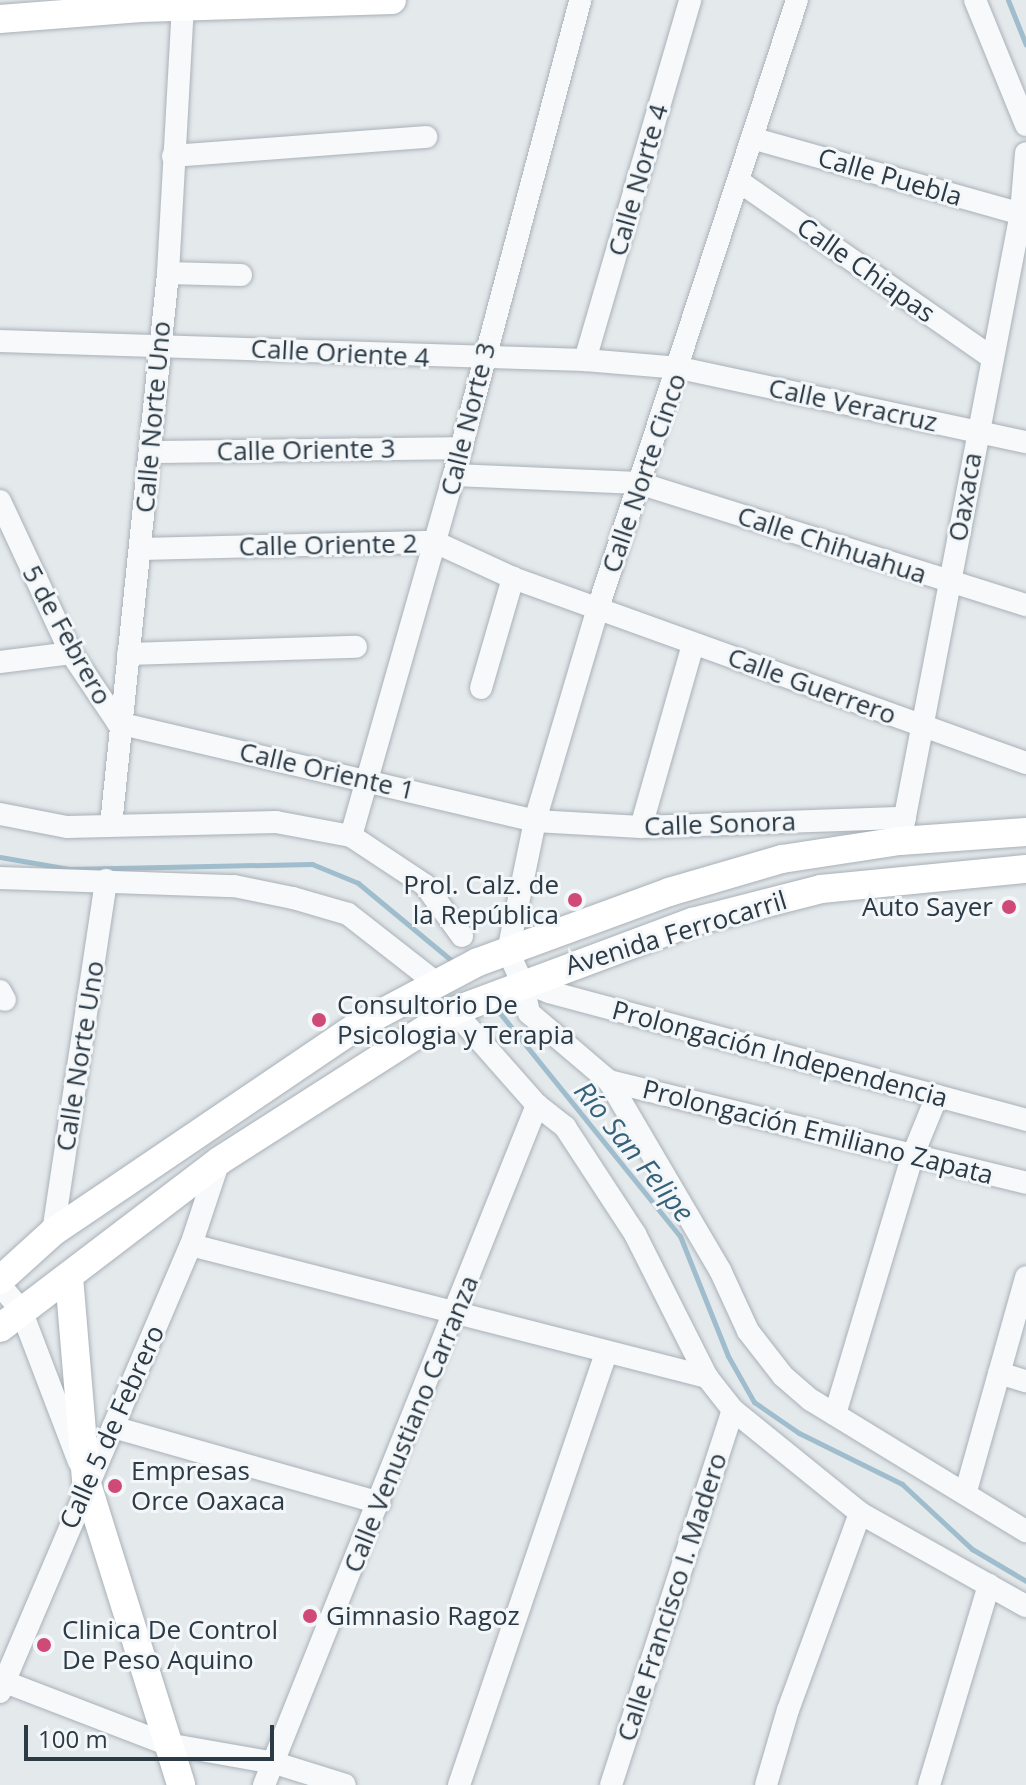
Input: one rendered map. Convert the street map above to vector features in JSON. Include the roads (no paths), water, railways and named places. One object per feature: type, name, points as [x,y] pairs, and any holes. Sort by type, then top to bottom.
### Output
[{"type":"main road","points":[[0,19],[183,7],[391,0]]},
{"type":"main road","name":"Avenida Ferrocarril","points":[[0,1283],[53,1232],[357,1026],[478,962],[669,892],[782,859],[903,830],[1026,832]]},
{"type":"main road","name":"Avenida Ferrocarril","points":[[11,1319],[219,1161],[464,1007],[512,986],[692,922],[821,889],[1026,869]]},
{"type":"main road","points":[[69,1277],[86,1481],[181,1785]]},
{"type":"street","name":"Calle Norte 3","points":[[351,836],[462,448],[482,359],[580,0]]},
{"type":"street","name":"Calle Norte 4","points":[[585,360],[690,0]]},
{"type":"street","name":"Calle Norte Cinco","points":[[508,951],[535,821],[598,608],[755,139],[797,0]]},
{"type":"street","points":[[975,0],[1026,125]]},
{"type":"street","name":"Calle Norte Uno","points":[[111,825],[118,723],[141,549],[168,273],[183,7]]},
{"type":"street","points":[[173,156],[426,137]]},
{"type":"street","name":"Calle Puebla","points":[[755,139],[1023,214]]},
{"type":"street","name":"Oaxaca","points":[[903,830],[926,727],[991,357],[1023,214],[1026,153]]},
{"type":"street","name":"Calle Chiapas","points":[[740,182],[991,357]]},
{"type":"street","points":[[168,273],[241,275]]},
{"type":"street","name":"Calle Oriente 4","points":[[0,341],[585,360],[680,368]]},
{"type":"street","name":"Calle Veracruz","points":[[680,368],[1026,442]]},
{"type":"street","name":"Calle Oriente 3","points":[[150,452],[462,448]]},
{"type":"street","name":"Calle Chihuahua","points":[[454,475],[639,483],[1026,605]]},
{"type":"street","name":"5 de Febrero","points":[[0,501],[9,546],[71,653],[118,723]]},
{"type":"street","name":"Calle Oriente 2","points":[[141,549],[435,542],[513,578],[598,608]]},
{"type":"street","points":[[481,688],[513,578]]},
{"type":"street","name":"Calle Guerrero","points":[[598,608],[1026,763]]},
{"type":"street","points":[[641,827],[693,644]]},
{"type":"street","points":[[128,654],[356,647]]},
{"type":"street","points":[[0,662],[71,653]]},
{"type":"street","name":"Calle Oriente 1","points":[[118,723],[535,821]]},
{"type":"street","points":[[0,814],[67,827],[276,822],[351,836],[425,885],[462,936]]},
{"type":"street","name":"Calle Sonora","points":[[535,821],[641,827],[903,830]]},
{"type":"street","points":[[0,878],[74,885],[106,880],[234,886],[348,914],[444,978]]},
{"type":"street","name":"Calle Norte Uno","points":[[53,1232],[106,880]]},
{"type":"street","points":[[508,951],[512,986],[529,1013],[609,1081],[720,1270],[748,1331],[783,1376],[835,1414],[966,1491],[1026,1531]]},
{"type":"street","name":"Prolongación Independencia","points":[[512,986],[1026,1120]]},
{"type":"street","points":[[464,1007],[537,1105],[565,1127],[635,1234],[707,1377],[733,1410],[860,1513],[1026,1606]]},
{"type":"street","name":"Prolongación Emiliano Zapata","points":[[609,1081],[1026,1183]]},
{"type":"street","points":[[835,1414],[912,1157],[937,1096]]},
{"type":"street","name":"Calle Venustiano Carranza","points":[[264,1785],[455,1317],[537,1105]]},
{"type":"street","name":"Calle 5 de Febrero","points":[[1,1685],[86,1481],[113,1427],[191,1245],[219,1161]]},
{"type":"street","points":[[191,1245],[455,1317],[707,1377]]},
{"type":"street","points":[[966,1491],[1026,1277]]},
{"type":"street","points":[[0,1283],[11,1319],[86,1481]]},
{"type":"street","points":[[459,1785],[606,1352]]},
{"type":"street","points":[[999,1373],[1026,1381]]},
{"type":"street","name":"Calle Francisco I. Madero","points":[[611,1785],[733,1410]]},
{"type":"street","points":[[113,1427],[379,1503]]},
{"type":"street","points":[[766,1785],[788,1710],[860,1513]]},
{"type":"street","points":[[929,1785],[989,1585]]},
{"type":"street","points":[[1,1685],[167,1744],[275,1763],[345,1785]]},
{"type":"waterway","points":[[1008,0],[1026,45]]},
{"type":"waterway","name":"Río San Felipe","points":[[0,857],[69,869],[312,864],[358,883],[456,964]]},
{"type":"waterway","name":"Río San Felipe","points":[[495,1007],[680,1236],[728,1356],[754,1402],[799,1433],[902,1484],[972,1549],[1026,1581]]},
{"type":"place","name":"Prol. Calz. de la República","points":[[575,900]]},
{"type":"place","name":"Auto Sayer","points":[[1009,907]]},
{"type":"place","name":"Consultorio De Psicologia y Terapia","points":[[319,1020]]},
{"type":"place","name":"Empresas Orce Oaxaca","points":[[115,1486]]},
{"type":"place","name":"Gimnasio Ragoz","points":[[310,1616]]},
{"type":"place","name":"Clinica De Control De Peso Aquino","points":[[44,1645]]}]
